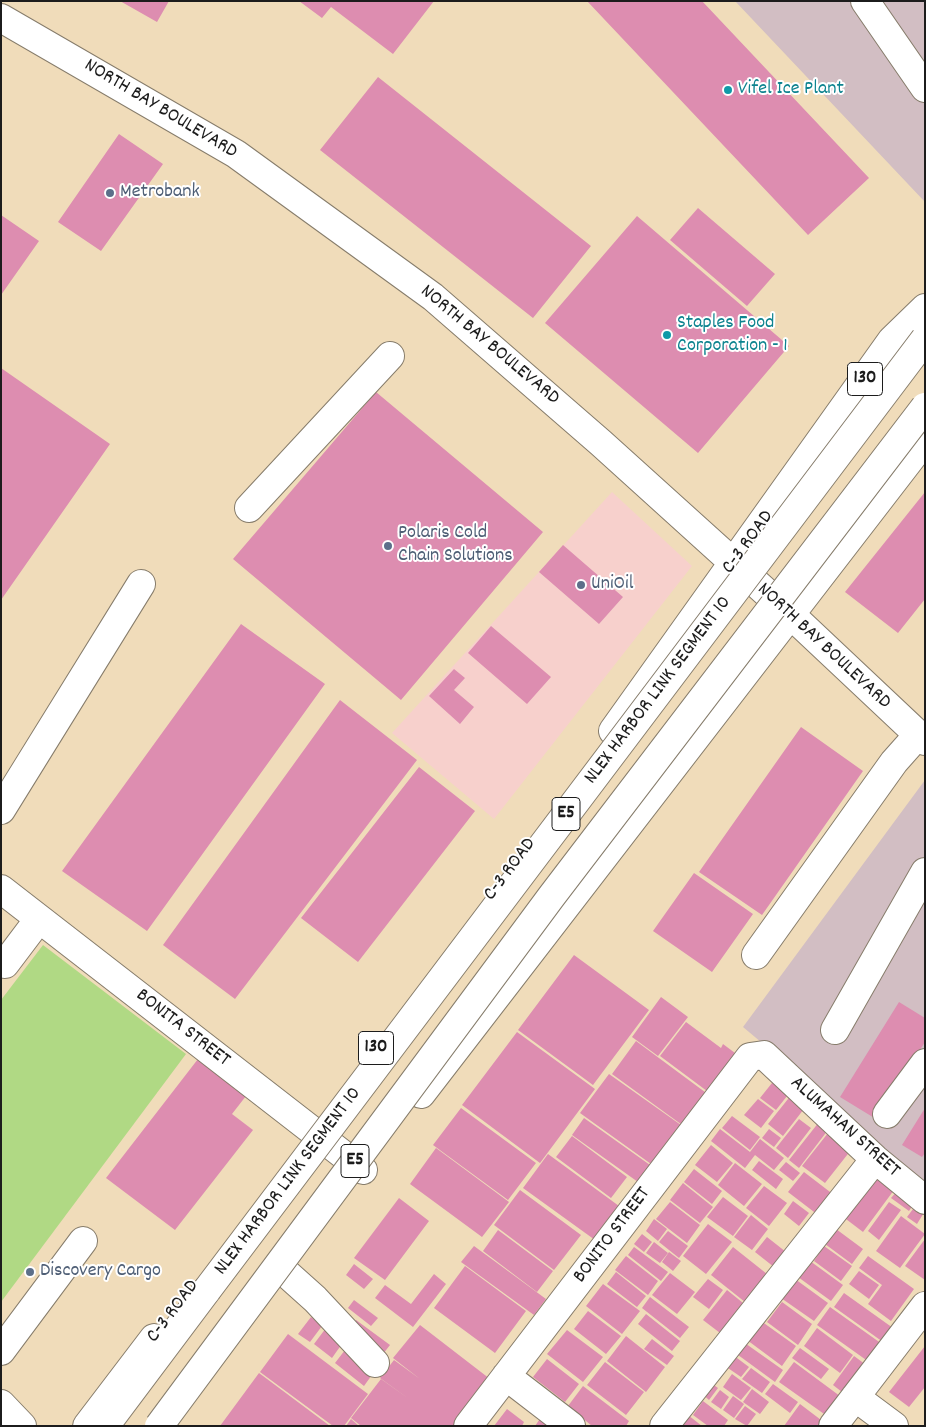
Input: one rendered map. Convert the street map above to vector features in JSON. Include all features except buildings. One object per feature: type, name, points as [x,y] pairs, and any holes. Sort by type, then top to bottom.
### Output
[{"type":"main road","points":[[864,1],[925,88]]},
{"type":"main road","name":"NORTH BAY BOULEVARD","points":[[1,18],[236,154],[434,296],[602,443],[790,614],[921,738]]},
{"type":"main road","name":"C-3 ROAD","points":[[87,1426],[544,826],[734,564],[892,340],[925,308]]},
{"type":"main road","name":"NLEX HARBOR LINK SEGMENT 10","points":[[105,1426],[925,339]]},
{"type":"main road","points":[[249,508],[390,356]]},
{"type":"main road","name":"NLEX HARBOR LINK SEGMENT 10","points":[[159,1426],[551,897],[925,407]]},
{"type":"main road","points":[[172,1426],[363,1170],[925,440]]},
{"type":"main road","points":[[709,541],[739,537],[762,524]]},
{"type":"main road","points":[[1,810],[141,584]]},
{"type":"main road","points":[[756,955],[894,762],[921,738]]},
{"type":"main road","points":[[835,1030],[925,872]]},
{"type":"main road","name":"BONITA STREET","points":[[1,889],[363,1170]]},
{"type":"main road","points":[[5,964],[39,919]]},
{"type":"main road","name":"ALUMAHAN STREET","points":[[764,1055],[876,1159],[925,1200]]},
{"type":"main road","name":"BONITO STREET","points":[[468,1426],[744,1064],[750,1057],[764,1055]]},
{"type":"main road","points":[[887,1114],[925,1062]]},
{"type":"main road","points":[[664,1426],[876,1159]]},
{"type":"main road","points":[[1,1351],[83,1241]]},
{"type":"main road","points":[[286,1274],[315,1299],[375,1363]]},
{"type":"main road","points":[[833,1426],[925,1306]]},
{"type":"main road","points":[[506,1376],[571,1426]]},
{"type":"main road","points":[[855,1397],[894,1426]]},
{"type":"main road","points":[[1,1404],[22,1426]]},
{"type":"shaded area","points":[[735,1],[925,1],[925,202]]},
{"type":"shaded area","points":[[612,492],[692,566],[494,819],[392,733]]},
{"type":"shaded area","points":[[925,780],[925,1185],[829,1099],[743,1027]]},
{"type":"green space","points":[[43,945],[186,1054],[1,1302],[1,1000]]},
{"type":"place","name":"Vifel Ice Plant","points":[[728,90]]},
{"type":"place","name":"Metrobank","points":[[110,193]]},
{"type":"place","name":"Staples Food Corporation - 1","points":[[667,335]]},
{"type":"place","name":"Polaris Cold Chain Solutions","points":[[388,546]]},
{"type":"place","name":"UniOil","points":[[581,585]]},
{"type":"place","name":"Discovery Cargo","points":[[30,1272]]}]
